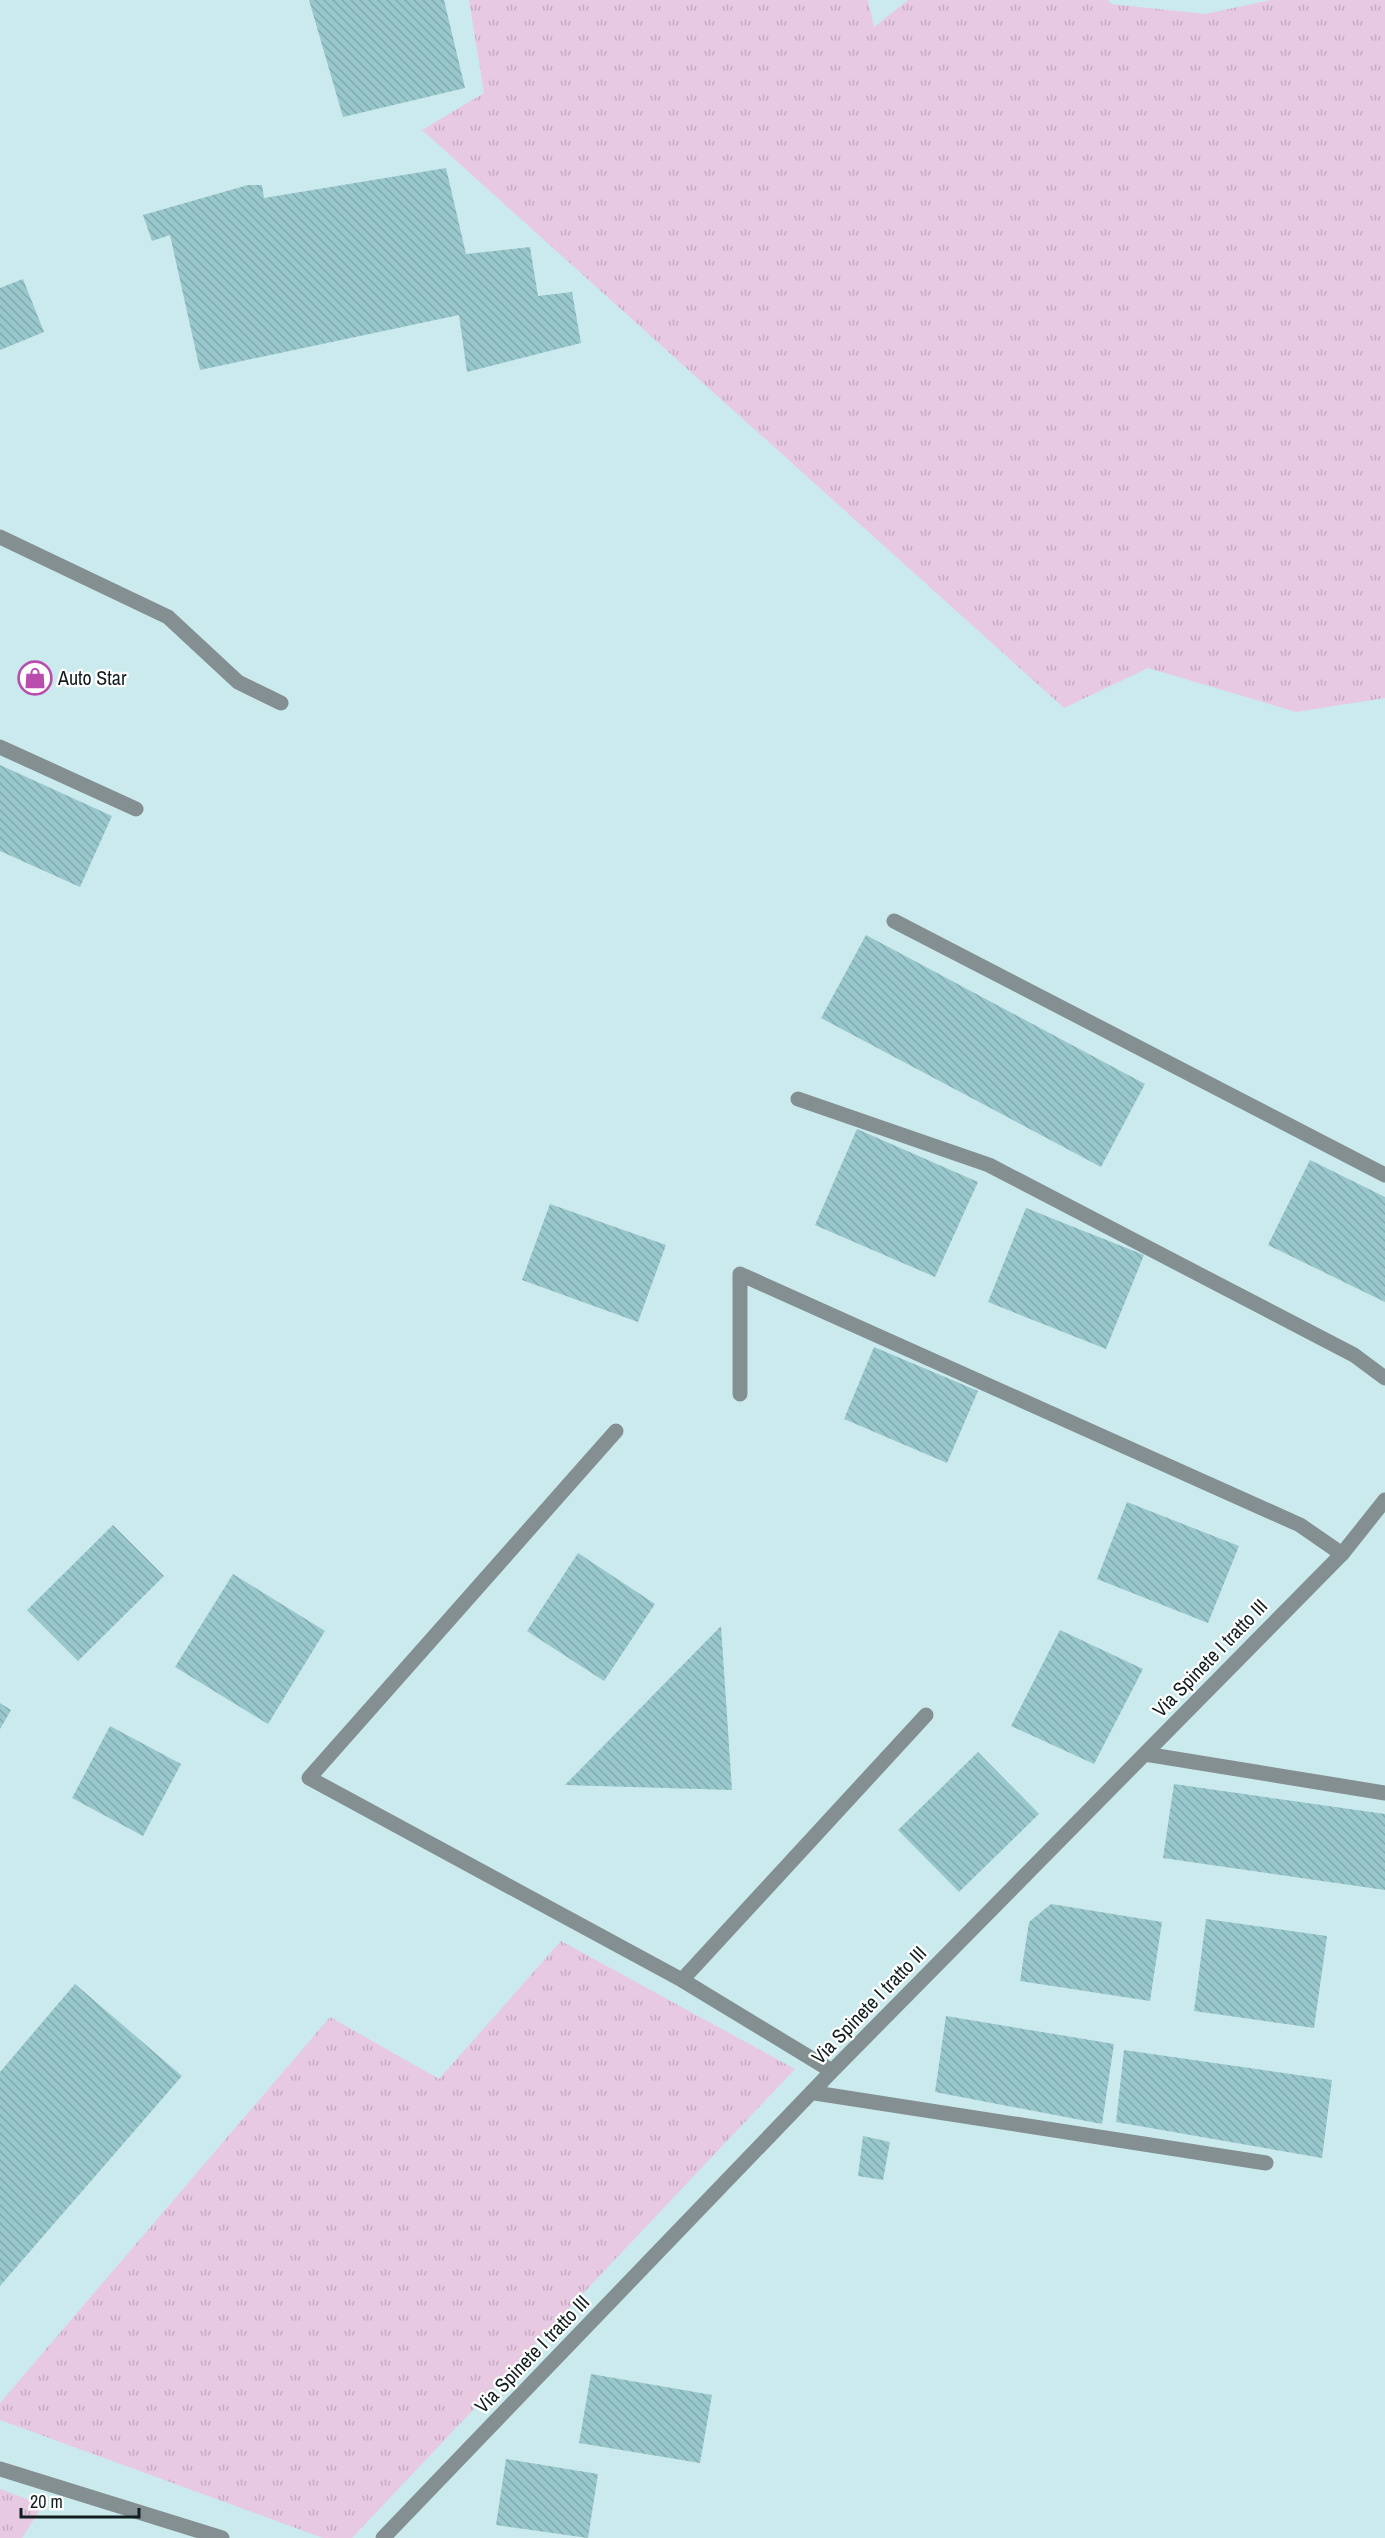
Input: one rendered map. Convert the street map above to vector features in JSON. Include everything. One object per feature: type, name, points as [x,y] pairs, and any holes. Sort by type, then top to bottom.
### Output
[{"type":"street","points":[[0,537],[168,617],[238,682],[281,703]]},
{"type":"street","points":[[0,747],[136,808]]},
{"type":"street","points":[[894,921],[1385,1175]]},
{"type":"street","points":[[798,1099],[988,1165],[1354,1355],[1385,1378]]},
{"type":"street","points":[[740,1394],[740,1274],[1300,1525],[1341,1554]]},
{"type":"street","points":[[616,1431],[309,1778],[682,1980],[832,2071]]},
{"type":"street","name":"Via Spinete I tratto III","points":[[383,2538],[832,2071],[1341,1554],[1385,1500]]},
{"type":"street","points":[[682,1980],[926,1715]]},
{"type":"street","points":[[1145,1754],[1385,1793]]},
{"type":"street","points":[[814,2092],[1266,2163]]},
{"type":"street","points":[[0,2469],[222,2538]]},
{"type":"green space","points":[[469,0],[868,0],[874,27],[908,0],[1108,0],[1111,4],[1205,14],[1271,0],[1385,0],[1385,698],[1296,712],[1148,668],[1064,708],[422,130],[484,93]]},
{"type":"green space","points":[[561,1941],[795,2069],[352,2538],[323,2538],[0,2420],[0,2403],[330,2017],[439,2079]]},
{"type":"green space","points":[[0,2489],[43,2505],[22,2538],[0,2538]]},
{"type":"building","points":[[309,0],[444,0],[465,88],[343,117]]},
{"type":"building","points":[[446,168],[466,254],[530,247],[538,296],[572,292],[581,343],[467,372],[459,315],[200,370],[170,235],[152,241],[143,215],[248,185],[262,185],[264,198]]},
{"type":"building","points":[[23,279],[44,332],[0,350],[0,288]]},
{"type":"building","points":[[0,765],[112,816],[80,887],[0,851]]},
{"type":"building","points":[[866,935],[1145,1084],[1101,1167],[821,1018]]},
{"type":"building","points":[[857,1129],[978,1182],[935,1277],[815,1225]]},
{"type":"building","points":[[1310,1160],[1385,1197],[1385,1302],[1268,1245]]},
{"type":"building","points":[[550,1204],[666,1245],[638,1322],[522,1280]]},
{"type":"building","points":[[1026,1208],[1144,1255],[1106,1349],[988,1302]]},
{"type":"building","points":[[874,1347],[978,1391],[947,1463],[844,1419]]},
{"type":"building","points":[[1127,1502],[1239,1546],[1208,1623],[1097,1579]]},
{"type":"building","points":[[113,1525],[164,1576],[78,1661],[27,1610]]},
{"type":"building","points":[[578,1553],[655,1604],[604,1681],[527,1631]]},
{"type":"building","points":[[233,1574],[325,1631],[268,1724],[175,1667]]},
{"type":"building","points":[[721,1626],[732,1790],[565,1785]]},
{"type":"building","points":[[1060,1630],[1143,1669],[1094,1764],[1011,1726]]},
{"type":"building","points":[[0,1703],[11,1710],[0,1729]]},
{"type":"building","points":[[110,1726],[181,1764],[143,1836],[72,1798]]},
{"type":"building","points":[[978,1752],[1039,1814],[959,1892],[898,1830]]},
{"type":"building","points":[[1174,1784],[1385,1814],[1385,1890],[1163,1858]]},
{"type":"building","points":[[1051,1904],[1162,1922],[1150,2001],[1020,1981],[1029,1922]]},
{"type":"building","points":[[1206,1919],[1327,1936],[1314,2028],[1194,2011]]},
{"type":"building","points":[[75,1984],[182,2076],[0,2286],[0,2072]]},
{"type":"building","points":[[946,2016],[1114,2044],[1102,2124],[935,2092]]},
{"type":"building","points":[[1124,2050],[1332,2080],[1322,2158],[1116,2122]]},
{"type":"building","points":[[863,2136],[890,2142],[883,2180],[858,2176]]},
{"type":"building","points":[[591,2374],[712,2395],[700,2463],[579,2443]]},
{"type":"building","points":[[506,2459],[598,2474],[588,2538],[496,2525]]},
{"type":"place","name":"Auto Star","points":[[35,678]]}]
